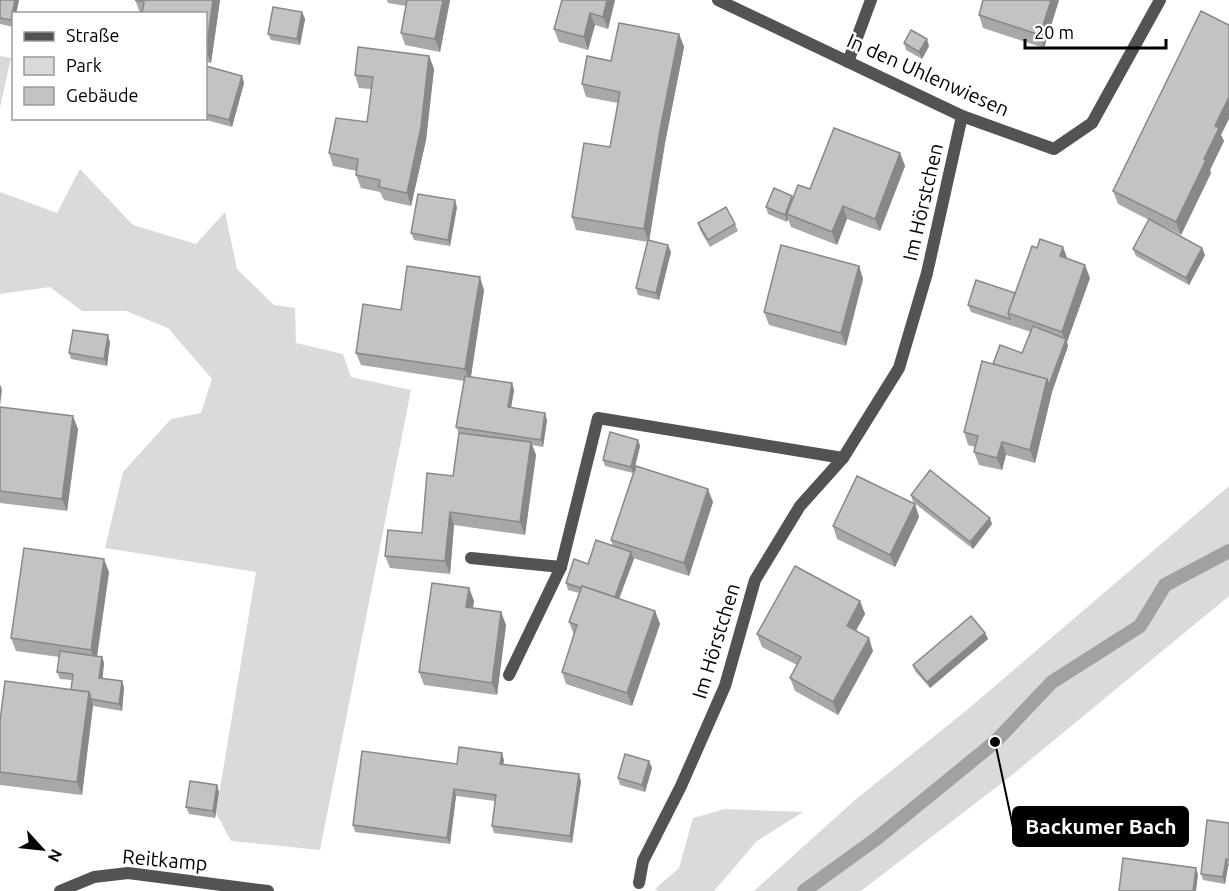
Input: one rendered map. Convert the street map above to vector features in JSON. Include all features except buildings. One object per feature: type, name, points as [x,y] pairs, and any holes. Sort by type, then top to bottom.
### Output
[{"type":"street","name":"In den Uhlenwiesen","points":[[718,0],[962,116],[1054,149],[1092,123],[1160,0]]},
{"type":"street","points":[[848,62],[871,0]]},
{"type":"street","name":"Im Hörstchen","points":[[639,883],[643,861],[681,786],[725,686],[755,580],[800,506],[843,458],[898,369],[927,273],[962,116]]},
{"type":"street","points":[[509,675],[561,567],[598,418],[843,458]]},
{"type":"street","points":[[471,558],[561,567]]},
{"type":"street","name":"Reitkamp","points":[[60,891],[94,877],[128,873],[268,891]]},
{"type":"green space","points":[[0,56],[11,58],[0,108]]},
{"type":"green space","points":[[80,169],[133,225],[196,244],[225,212],[237,269],[274,305],[295,308],[296,343],[343,354],[351,377],[411,390],[320,850],[231,841],[216,813],[256,572],[105,548],[123,472],[171,419],[201,413],[212,379],[168,328],[126,311],[82,311],[50,287],[0,294],[0,192],[57,213]]},
{"type":"green space","points":[[1229,486],[1229,596],[1007,779],[861,891],[754,891],[855,800],[968,709]]},
{"type":"green space","points":[[725,809],[803,812],[757,841],[714,891],[658,891],[655,889],[679,868],[693,818]]},
{"type":"waterway","points":[[804,891],[876,839],[995,742],[1052,682],[1140,626],[1165,585],[1229,551]]},
{"type":"place","name":"Backumer Bach","points":[[995,742]]}]
